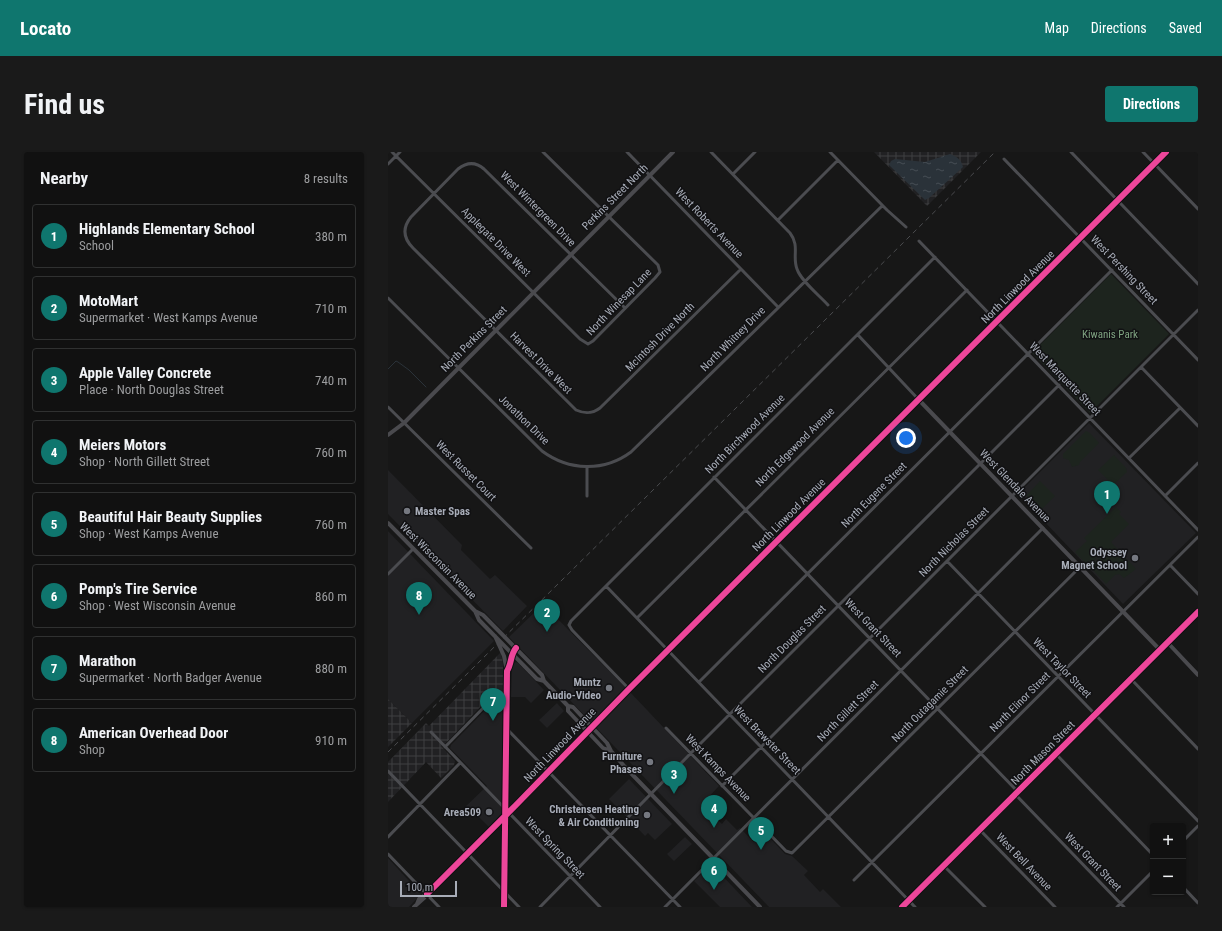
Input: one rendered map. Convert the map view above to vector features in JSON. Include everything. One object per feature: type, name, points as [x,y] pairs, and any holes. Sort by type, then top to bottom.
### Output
[{"type":"street","name":"Applegate Drive West","points":[[392,152],[580,339],[588,344]]},
{"type":"street","points":[[388,164],[400,152]]},
{"type":"street","points":[[543,152],[609,217]]},
{"type":"street","name":"West Roberts Avenue","points":[[627,152],[778,307]]},
{"type":"street","name":"Perkins Street North","points":[[571,254],[673,152]]},
{"type":"street","points":[[711,152],[790,233],[796,248],[795,262],[798,272],[828,305]]},
{"type":"street","points":[[733,174],[755,152]]},
{"type":"street","points":[[830,152],[882,206],[906,226]]},
{"type":"street","points":[[1071,152],[1198,284]]},
{"type":"street","points":[[1143,152],[1198,209]]},
{"type":"street","name":"North Linwood Avenue","points":[[415,905],[424,898],[426,894],[506,812],[549,772],[592,726],[920,400],[1166,152]]},
{"type":"street","name":"West Pershing Street","points":[[1004,159],[1198,360]]},
{"type":"street","points":[[778,220],[838,160]]},
{"type":"street","name":"West Wintergreen Drive","points":[[404,232],[408,220],[462,166],[470,164],[480,165],[625,308]]},
{"type":"street","name":"North Whitney Drive","points":[[587,467],[609,463],[620,459],[631,452],[882,206]]},
{"type":"street","name":"North Winesap Lane","points":[[588,344],[593,341],[659,275],[660,270],[658,265],[609,217]]},
{"type":"street","name":"Harvest Drive West","points":[[404,232],[409,244],[576,410],[588,413]]},
{"type":"street","name":"West Marquette Street","points":[[919,241],[1198,530]]},
{"type":"street","name":"North Perkins Street","points":[[388,435],[404,423],[571,254]]},
{"type":"street","name":"North Birchwood Avenue","points":[[629,689],[572,630],[569,625],[570,621],[935,257]]},
{"type":"street","name":"McIntosh Drive North","points":[[588,413],[596,410],[605,403],[741,269]]},
{"type":"street","name":"North Eugene Street","points":[[699,682],[1112,270]]},
{"type":"street","name":"North Edgewood Avenue","points":[[637,618],[967,290]]},
{"type":"street","name":"Jonathon Drive","points":[[388,298],[542,451],[568,464],[587,467]]},
{"type":"street","name":"North Nicholas Street","points":[[722,786],[1198,310]]},
{"type":"street","name":"West Glendale Avenue","points":[[858,335],[1160,650]]},
{"type":"street","points":[[1141,367],[1198,426]]},
{"type":"street","name":"North Douglas Street","points":[[540,907],[691,753],[1059,385]]},
{"type":"street","name":"West Russet Court","points":[[388,407],[531,548]]},
{"type":"street","points":[[1129,458],[1180,408]]},
{"type":"street","points":[[1165,496],[1198,463]]},
{"type":"street","points":[[587,467],[587,496]]},
{"type":"street","name":"West Grant Street","points":[[714,477],[981,754],[1124,907]]},
{"type":"street","name":"West Wisconsin Avenue","points":[[388,523],[475,611],[483,615],[536,668],[542,675],[544,681],[568,706],[568,711],[603,748],[611,751]]},
{"type":"street","name":"North Gillett Street","points":[[665,907],[1043,528]]},
{"type":"street","name":"North Elinor Street","points":[[854,880],[1198,537]]},
{"type":"street","points":[[388,574],[414,549]]},
{"type":"street","name":"West Taylor Street","points":[[947,561],[1198,821]]},
{"type":"street","points":[[1170,565],[1198,594]]},
{"type":"street","name":"North Outagamie Street","points":[[791,853],[1080,567]]},
{"type":"street","name":"West Brewster Street","points":[[606,586],[915,907]]},
{"type":"street","name":"West Wisconsin Avenue","points":[[475,611],[479,620],[537,679],[544,681]]},
{"type":"street","name":"North Mason Street","points":[[902,907],[1198,612]]},
{"type":"street","points":[[495,636],[505,659],[507,671],[504,907]]},
{"type":"street","points":[[1168,643],[1198,674]]},
{"type":"street","points":[[505,659],[506,656],[512,653],[516,648]]},
{"type":"street","points":[[507,671],[512,653]]},
{"type":"street","points":[[523,664],[528,666],[533,671],[536,668]]},
{"type":"street","points":[[1131,679],[1198,748]]},
{"type":"street","points":[[445,747],[489,702],[507,701]]},
{"type":"street","name":"West Wisconsin Avenue","points":[[568,706],[573,706],[607,743],[611,751],[651,794],[760,907]]},
{"type":"street","name":"West Kamps Avenue","points":[[666,728],[784,849],[791,853]]},
{"type":"street","points":[[507,729],[680,907]]},
{"type":"street","name":"West Spring Street","points":[[431,732],[506,812],[600,907]]},
{"type":"street","points":[[1056,754],[1150,852]]},
{"type":"street","points":[[388,837],[460,763]]},
{"type":"street","points":[[388,772],[519,907]]},
{"type":"street","points":[[1186,838],[1198,826]]},
{"type":"street","name":"West Bell Avenue","points":[[980,830],[1055,907]]},
{"type":"street","points":[[388,854],[439,907]]},
{"type":"street","points":[[944,866],[985,907]]},
{"type":"street","points":[[1117,907],[1150,874]]},
{"type":"street","points":[[1186,890],[1198,903]]},
{"type":"shaded area","points":[[874,152],[981,152],[927,206]]},
{"type":"shaded area","points":[[1089,423],[1196,533],[1123,604],[1018,494]]},
{"type":"shaded area","points":[[388,470],[462,545],[461,550],[490,579],[495,575],[527,606],[503,631],[388,514]]},
{"type":"shaded area","points":[[388,531],[494,641],[412,723],[388,699]]},
{"type":"shaded area","points":[[543,604],[630,692],[719,786],[702,804],[722,824],[726,819],[737,830],[740,828],[754,842],[769,837],[785,854],[792,856],[808,871],[804,875],[820,892],[823,889],[841,907],[769,907],[509,637]]},
{"type":"shaded area","points":[[501,652],[503,665],[503,696],[501,698],[486,701],[442,747],[455,761],[454,765],[441,778],[426,762],[388,802],[388,762],[426,723],[429,726]]},
{"type":"shaded area","points":[[516,662],[544,690],[531,703],[525,697],[511,697],[512,666]]},
{"type":"shaded area","points":[[388,699],[412,723],[388,747]]},
{"type":"shaded area","points":[[557,703],[564,711],[547,728],[539,720]]},
{"type":"shaded area","points":[[500,704],[503,709],[502,811],[489,827],[474,812],[470,815],[464,808],[487,786],[450,748],[451,745],[490,705]]},
{"type":"shaded area","points":[[629,779],[672,824],[655,840],[648,833],[645,836],[609,799]]},
{"type":"shaded area","points":[[685,837],[692,844],[674,861],[667,854]]},
{"type":"shaded area","points":[[388,858],[421,894],[409,907],[388,907]]},
{"type":"shaded area","points":[[712,866],[752,907],[720,907],[694,881]]},
{"type":"green space","name":"Kiwanis Park","points":[[1111,274],[1169,334],[1090,413],[1032,353]]},
{"type":"green space","points":[[1086,431],[1090,433],[1099,443],[1080,462],[1079,465],[1072,467],[1069,460],[1063,458],[1063,454]]},
{"type":"green space","points":[[1114,455],[1126,468],[1127,472],[1113,485],[1098,470]]},
{"type":"green space","points":[[1040,481],[1055,496],[1040,511],[1028,499],[1027,495]]},
{"type":"green space","points":[[1116,507],[1121,512],[1119,514],[1129,524],[1111,542],[1136,569],[1124,578],[1119,574],[1115,575],[1106,584],[1090,567],[1101,556],[1100,555],[1088,566],[1075,552],[1087,541],[1084,538]]},
{"type":"water","points":[[950,154],[955,156],[961,162],[963,167],[925,200],[889,165],[891,161],[895,159],[925,162]]},
{"type":"waterway","points":[[388,369],[396,361],[409,370],[426,387]]},
{"type":"railway","points":[[388,752],[995,152]]},
{"type":"cycle path","points":[[427,894],[629,689],[1166,152]]},
{"type":"cycle path","points":[[902,907],[1198,612]]},
{"type":"cycle path","points":[[504,907],[507,671],[516,648]]},
{"type":"place","name":"Master Spas","points":[[407,511]]},
{"type":"place","name":"Highlands Elementary School","points":[[1107,514]]},
{"type":"place","name":"Odyssey Magnet School","points":[[1135,558]]},
{"type":"place","name":"American Overhead Door","points":[[419,615]]},
{"type":"place","name":"MotoMart","points":[[547,632]]},
{"type":"place","name":"Muntz Audio-Video","points":[[609,688]]},
{"type":"place","name":"Marathon","points":[[493,721]]},
{"type":"place","name":"Furniture Phases","points":[[650,762]]},
{"type":"place","name":"Apple Valley Concrete","points":[[674,794]]},
{"type":"place","name":"Area509","points":[[489,812]]},
{"type":"place","name":"Christensen Heating & Air Conditioning","points":[[647,815]]},
{"type":"place","name":"Meiers Motors","points":[[714,828]]},
{"type":"place","name":"Beautiful Hair Beauty Supplies","points":[[761,850]]},
{"type":"place","name":"Pomp's Tire Service","points":[[714,890]]}]
